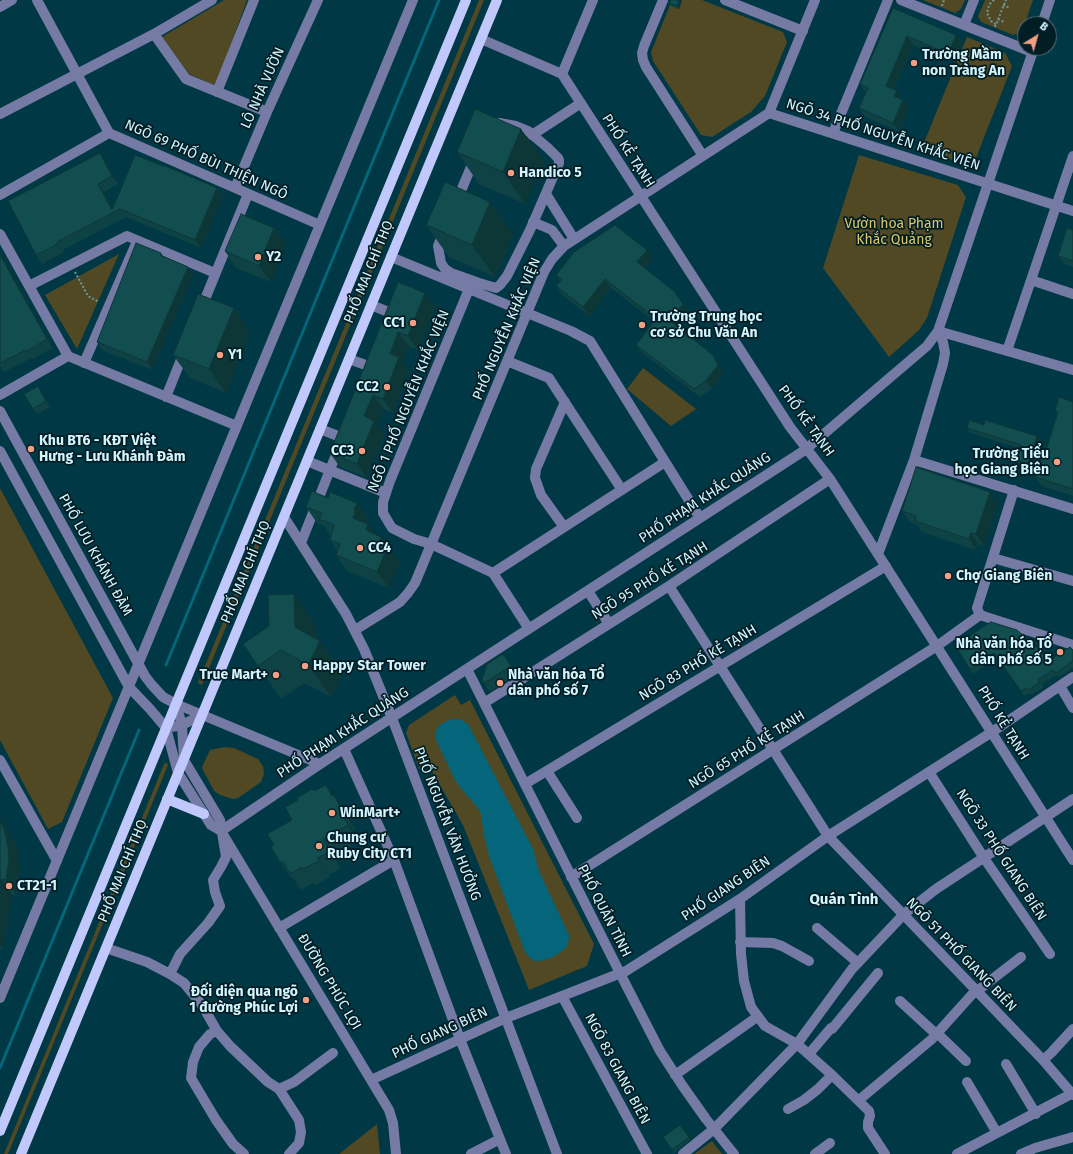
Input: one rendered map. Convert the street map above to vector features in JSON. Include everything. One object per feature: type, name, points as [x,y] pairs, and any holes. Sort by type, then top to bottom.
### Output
[{"type":"main road","name":"PHỐ MAI CHÍ THỌ","points":[[0,1131],[466,0]]},
{"type":"main road","name":"PHỐ MAI CHÍ THỌ","points":[[21,1154],[497,0]]},
{"type":"main road","points":[[168,799],[204,814]]},
{"type":"street","points":[[0,7],[12,0]]},
{"type":"street","name":"NGÕ 69 PHỐ BÙI THIỆN NGÔ","points":[[37,0],[109,133],[320,225]]},
{"type":"street","points":[[0,114],[76,73],[154,34],[212,0]]},
{"type":"street","points":[[217,92],[254,0]]},
{"type":"street","name":"LÔ NHÀ VƯỜN","points":[[235,188],[267,112],[318,0]]},
{"type":"street","points":[[0,998],[413,0]]},
{"type":"street","points":[[480,39],[562,74],[593,0]]},
{"type":"street","points":[[663,0],[644,46],[642,53],[643,60],[703,156]]},
{"type":"street","points":[[726,0],[803,31]]},
{"type":"street","points":[[769,113],[815,0]]},
{"type":"street","points":[[833,133],[888,0]]},
{"type":"street","points":[[901,0],[1017,44]]},
{"type":"street","points":[[964,25],[974,0]]},
{"type":"street","points":[[1045,16],[1050,0]]},
{"type":"street","points":[[154,34],[186,79],[267,112]]},
{"type":"street","name":"PHỐ PHẠM KHẮC QUẢNG","points":[[221,831],[320,764],[807,448],[927,346],[938,331],[1031,56]]},
{"type":"street","name":"PHỐ KẺ TẠNH","points":[[562,74],[790,427],[830,480],[886,566],[1073,860]]},
{"type":"street","points":[[532,135],[581,103]]},
{"type":"street","name":"PHỐ NGUYỄN KHẮC VIỆN","points":[[355,630],[400,602],[415,583],[527,313],[552,259],[564,246],[769,113]]},
{"type":"street","name":"NGÕ 34 PHỐ NGUYỄN KHẮC VIỆN","points":[[769,113],[1073,211]]},
{"type":"street","points":[[499,123],[506,123],[516,126],[532,135],[558,158],[559,160],[546,194],[507,276],[498,287],[479,283],[451,273],[441,265],[439,243],[486,130],[499,123]]},
{"type":"street","points":[[0,195],[109,133]]},
{"type":"street","points":[[1007,351],[1073,156]]},
{"type":"street","points":[[198,317],[248,194]]},
{"type":"street","points":[[546,194],[574,240]]},
{"type":"street","points":[[534,222],[552,230],[564,246]]},
{"type":"street","points":[[0,234],[68,356],[237,426]]},
{"type":"street","points":[[29,286],[127,236],[215,273]]},
{"type":"street","points":[[84,363],[138,240]]},
{"type":"street","points":[[391,258],[571,331],[590,341],[700,518]]},
{"type":"street","points":[[1031,280],[1073,294]]},
{"type":"street","name":"NGÕ 1 PHỐ NGUYỄN KHẮC VIỆN","points":[[469,289],[386,493],[383,502],[383,513],[392,528],[494,573]]},
{"type":"street","points":[[371,306],[392,313]]},
{"type":"street","points":[[938,331],[1073,370]]},
{"type":"street","points":[[878,554],[914,460],[944,359],[945,352],[943,342],[938,331]]},
{"type":"street","points":[[166,396],[186,346]]},
{"type":"street","points":[[0,395],[68,356]]},
{"type":"street","points":[[349,359],[371,367]]},
{"type":"street","points":[[507,361],[548,378],[622,490]]},
{"type":"street","points":[[564,528],[541,495],[535,478],[536,469],[565,402]]},
{"type":"street","name":"PHỐ LƯU KHÁNH ĐÀM","points":[[0,410],[151,684],[164,697],[176,704],[320,764]]},
{"type":"street","points":[[301,543],[344,434],[320,429]]},
{"type":"street","points":[[0,451],[129,687],[166,728],[182,725],[202,715]]},
{"type":"street","points":[[914,460],[1073,509]]},
{"type":"street","points":[[307,461],[386,493]]},
{"type":"street","points":[[529,629],[494,573],[665,462]]},
{"type":"street","name":"NGÕ 95 PHỐ KẺ TẠNH","points":[[484,703],[670,586],[830,480]]},
{"type":"street","points":[[1014,490],[977,608],[980,615],[1073,645]]},
{"type":"street","name":"PHỐ NGUYỄN VĂN HƯỞNG","points":[[284,517],[355,630],[364,649],[392,718],[557,1154]]},
{"type":"street","points":[[993,558],[1073,581]]},
{"type":"street","name":"NGÕ 83 PHỐ KẺ TẠNH","points":[[525,784],[886,566]]},
{"type":"street","name":"NGÕ 51 PHỐ GIANG BIÊN","points":[[670,586],[828,836],[904,914],[1073,1094]]},
{"type":"street","points":[[588,591],[609,624]]},
{"type":"street","name":"NGÕ 65 PHỐ KẺ TẠNH","points":[[571,877],[937,646],[980,615]]},
{"type":"street","name":"PHỐ QUÁN TÌNH","points":[[467,669],[660,1051],[675,1075],[734,1154]]},
{"type":"street","name":"PHỐ GIANG BIÊN","points":[[371,1080],[506,1018],[620,973],[740,899],[828,836],[992,732],[1073,677]]},
{"type":"street","points":[[1060,686],[1073,708]]},
{"type":"street","points":[[176,704],[182,725],[184,760]]},
{"type":"street","name":"ĐƯỜNG PHÚC LỢI","points":[[166,728],[178,773],[211,825],[221,831]]},
{"type":"street","points":[[344,749],[394,860],[460,1039],[506,1154]]},
{"type":"street","points":[[0,760],[57,861]]},
{"type":"street","name":"ĐƯỜNG PHÚC LỢI","points":[[184,760],[220,820],[221,831],[389,1110],[393,1123],[396,1154]]},
{"type":"street","points":[[547,771],[577,818]]},
{"type":"street","name":"NGÕ 33 PHỐ GIANG BIÊN","points":[[929,772],[984,858],[1050,954]]},
{"type":"street","points":[[683,1154],[714,1129],[797,1044],[858,963],[904,914],[919,901],[1073,799]]},
{"type":"street","points":[[170,974],[180,954],[208,923],[220,906],[213,880],[226,857],[221,831]]},
{"type":"street","points":[[280,928],[394,860]]},
{"type":"street","points":[[740,899],[741,954],[748,1000],[751,1007],[765,1026],[797,1044],[859,1100],[869,1111],[870,1116],[868,1128],[885,1154]]},
{"type":"street","points":[[817,928],[858,963]]},
{"type":"street","points":[[740,942],[773,943],[782,946],[809,961]]},
{"type":"street","points":[[106,948],[148,962],[184,983],[202,1005],[217,1031],[230,1046],[268,1082],[279,1089],[299,1120],[301,1132],[298,1143],[289,1154]]},
{"type":"street","points":[[859,1100],[902,1066],[937,1034],[976,991],[1021,957]]},
{"type":"street","points":[[0,970],[10,974]]},
{"type":"street","points":[[809,1054],[831,1028],[832,1029],[878,973]]},
{"type":"street","name":"NGÕ 83 GIANG BIÊN","points":[[562,996],[647,1154]]},
{"type":"street","points":[[900,1001],[966,1061]]},
{"type":"street","points":[[675,1075],[757,1017]]},
{"type":"street","points":[[1042,1060],[1051,1053],[1073,1029]]},
{"type":"street","points":[[217,1031],[210,1034],[199,1047],[192,1062],[191,1078],[216,1120],[233,1144],[244,1154]]},
{"type":"street","points":[[279,1089],[294,1082],[334,1053]]},
{"type":"street","points":[[1006,1064],[1036,1114]]},
{"type":"street","points":[[788,1109],[808,1096],[832,1075]]},
{"type":"street","points":[[967,1082],[997,1133]]},
{"type":"street","points":[[957,1154],[1073,1094]]},
{"type":"street","points":[[1021,1154],[1035,1148],[1073,1137]]},
{"type":"street","points":[[471,1154],[500,1140]]},
{"type":"street","points":[[815,1154],[830,1143]]},
{"type":"path","points":[[994,0],[989,4],[988,13],[991,21],[996,25]]},
{"type":"path","points":[[994,30],[1006,0]]},
{"type":"path","points":[[1003,5],[1010,8]]},
{"type":"path","points":[[998,19],[1004,22]]},
{"type":"path","points":[[71,264],[88,296],[109,306]]},
{"type":"green space","points":[[224,0],[247,0],[216,86],[189,74],[162,37]]},
{"type":"green space","points":[[479,0],[484,0],[202,685],[198,683]]},
{"type":"green space","points":[[682,0],[702,0],[783,32],[787,42],[765,96],[751,112],[712,137],[701,135],[653,61],[651,52],[670,5],[679,9]]},
{"type":"green space","points":[[923,0],[965,0],[961,9],[955,13]]},
{"type":"green space","points":[[985,0],[1033,0],[1028,16],[1017,16],[1017,34],[1013,35],[981,22],[978,16]]},
{"type":"green space","points":[[967,37],[1005,53],[1012,66],[976,158],[966,164],[921,150]]},
{"type":"green space","name":"Vườn hoa Phạm Khắc Quảng","points":[[859,155],[958,185],[966,197],[927,318],[919,330],[889,357],[823,268]]},
{"type":"green space","points":[[119,254],[77,349],[45,295]]},
{"type":"green space","points":[[643,368],[696,409],[671,426],[627,389]]},
{"type":"green space","points":[[0,488],[113,698],[62,822],[48,829],[0,740]]},
{"type":"green space","points":[[455,695],[461,705],[470,700],[594,944],[587,966],[529,990],[463,825],[429,766],[420,771],[406,733],[409,725]]},
{"type":"green space","points":[[224,747],[234,748],[258,759],[263,766],[264,774],[261,782],[238,798],[233,799],[220,795],[214,791],[202,767],[210,750]]},
{"type":"green space","points":[[166,762],[168,765],[8,1154],[4,1154],[164,764]]},
{"type":"green space","points":[[377,1124],[380,1154],[339,1154]]},
{"type":"green space","points":[[712,1141],[722,1154],[694,1154]]},
{"type":"water","points":[[451,719],[460,719],[468,724],[533,849],[539,871],[569,935],[567,946],[553,957],[541,961],[535,961],[525,952],[490,859],[484,836],[481,814],[455,780],[435,738],[435,733],[439,725]]},
{"type":"building","points":[[671,0],[679,0],[677,6],[669,3]]},
{"type":"building","points":[[893,8],[956,35],[948,54],[907,36],[886,86],[897,91],[894,96],[903,100],[893,123],[859,108],[868,88],[860,84]]},
{"type":"building","points":[[475,109],[521,129],[503,172],[457,152]]},
{"type":"building","points":[[100,153],[112,176],[98,184],[112,210],[135,155],[217,188],[195,240],[120,209],[57,242],[58,244],[36,255],[8,201]]},
{"type":"building","points":[[445,182],[490,202],[472,245],[426,225]]},
{"type":"building","points":[[241,214],[274,228],[259,266],[225,251]]},
{"type":"building","points":[[615,225],[647,250],[637,262],[674,291],[683,304],[670,321],[713,355],[718,365],[706,381],[694,389],[636,345],[656,319],[605,279],[583,307],[556,286],[562,279],[556,275],[574,252]]},
{"type":"building","points":[[1067,228],[1073,230],[1073,261],[1058,256]]},
{"type":"building","points":[[136,243],[161,253],[160,255],[188,267],[147,362],[97,342]]},
{"type":"building","points":[[0,255],[47,339],[27,351],[26,350],[0,363]]},
{"type":"building","points":[[398,282],[425,293],[408,336],[398,332],[390,354],[399,357],[383,399],[373,395],[364,416],[374,421],[357,464],[330,453]]},
{"type":"building","points":[[198,294],[234,308],[209,369],[173,355]]},
{"type":"building","points":[[38,386],[46,401],[33,409],[24,394]]},
{"type":"building","name":"Trường Tiểu học Giang Biên","points":[[1059,397],[1073,402],[1073,489],[1035,477],[1041,459],[1043,460],[1058,412],[1055,411]]},
{"type":"building","points":[[969,420],[984,425],[985,420],[1037,436],[1028,464],[1016,460],[1021,445],[967,428]]},
{"type":"building","points":[[916,467],[990,492],[976,534],[971,533],[969,539],[915,521],[916,516],[902,511]]},
{"type":"building","name":"CC4","points":[[312,491],[328,498],[330,492],[357,503],[353,518],[368,524],[366,530],[381,537],[379,542],[388,546],[377,572],[336,555],[340,544],[330,540],[334,525],[319,519],[322,513],[306,507]]},
{"type":"building","points":[[294,594],[295,627],[320,641],[308,665],[281,650],[258,666],[243,644],[269,626],[268,595]]},
{"type":"building","points":[[991,622],[1017,630],[1050,660],[1070,647],[1073,650],[1073,661],[1056,673],[1053,670],[1038,680],[1040,682],[1028,690],[1026,688],[1021,691],[994,653],[970,669],[955,645]]},
{"type":"building","points":[[503,654],[511,666],[484,683],[482,680],[487,664]]},
{"type":"building","points":[[326,785],[332,796],[334,795],[348,825],[323,839],[330,852],[317,858],[319,861],[303,869],[302,867],[290,874],[283,861],[280,862],[271,847],[274,845],[267,834],[292,820],[285,807],[298,800],[297,798],[312,789],[314,791]]},
{"type":"building","points":[[0,821],[4,828],[9,860],[6,880],[1,879],[0,883]]},
{"type":"building","points":[[680,1125],[689,1137],[672,1150],[663,1137]]},
{"type":"waterway","points":[[166,665],[439,0]]},
{"type":"waterway","points":[[0,1068],[139,730]]},
{"type":"place","name":"Trường Mầm non Tràng An","points":[[914,63]]},
{"type":"place","name":"Handico 5","points":[[511,173]]},
{"type":"place","name":"Y2","points":[[258,257]]},
{"type":"place","name":"CC1","points":[[413,323]]},
{"type":"place","name":"Trường Trung học cơ sở Chu Văn An","points":[[642,325]]},
{"type":"place","name":"Y1","points":[[220,355]]},
{"type":"place","name":"CC2","points":[[387,387]]},
{"type":"place","name":"Khu BT6 - KĐT Việt Hưng - Lưu Khánh Đàm","points":[[31,449]]},
{"type":"place","name":"CC3","points":[[362,451]]},
{"type":"place","name":"Trường Tiểu học Giang Biên","points":[[1057,462]]},
{"type":"place","name":"CC4","points":[[360,548]]},
{"type":"place","name":"Chợ Giang Biên","points":[[948,576]]},
{"type":"place","name":"Nhà văn hóa Tổ dân phố số 5","points":[[1060,652]]},
{"type":"place","name":"Happy Star Tower","points":[[305,666]]},
{"type":"place","name":"True Mart+","points":[[276,675]]},
{"type":"place","name":"Nhà văn hóa Tổ dân phố số 7","points":[[500,683]]},
{"type":"place","name":"WinMart+","points":[[332,813]]},
{"type":"place","name":"Chung cư Ruby City CT1","points":[[319,846]]},
{"type":"place","name":"CT21-1","points":[[9,886]]},
{"type":"place","name":"Đối diện qua ngõ 1 đường Phúc Lợi","points":[[306,1000]]},
{"type":"district","name":"Quán Tình","points":[[844,900]]}]
